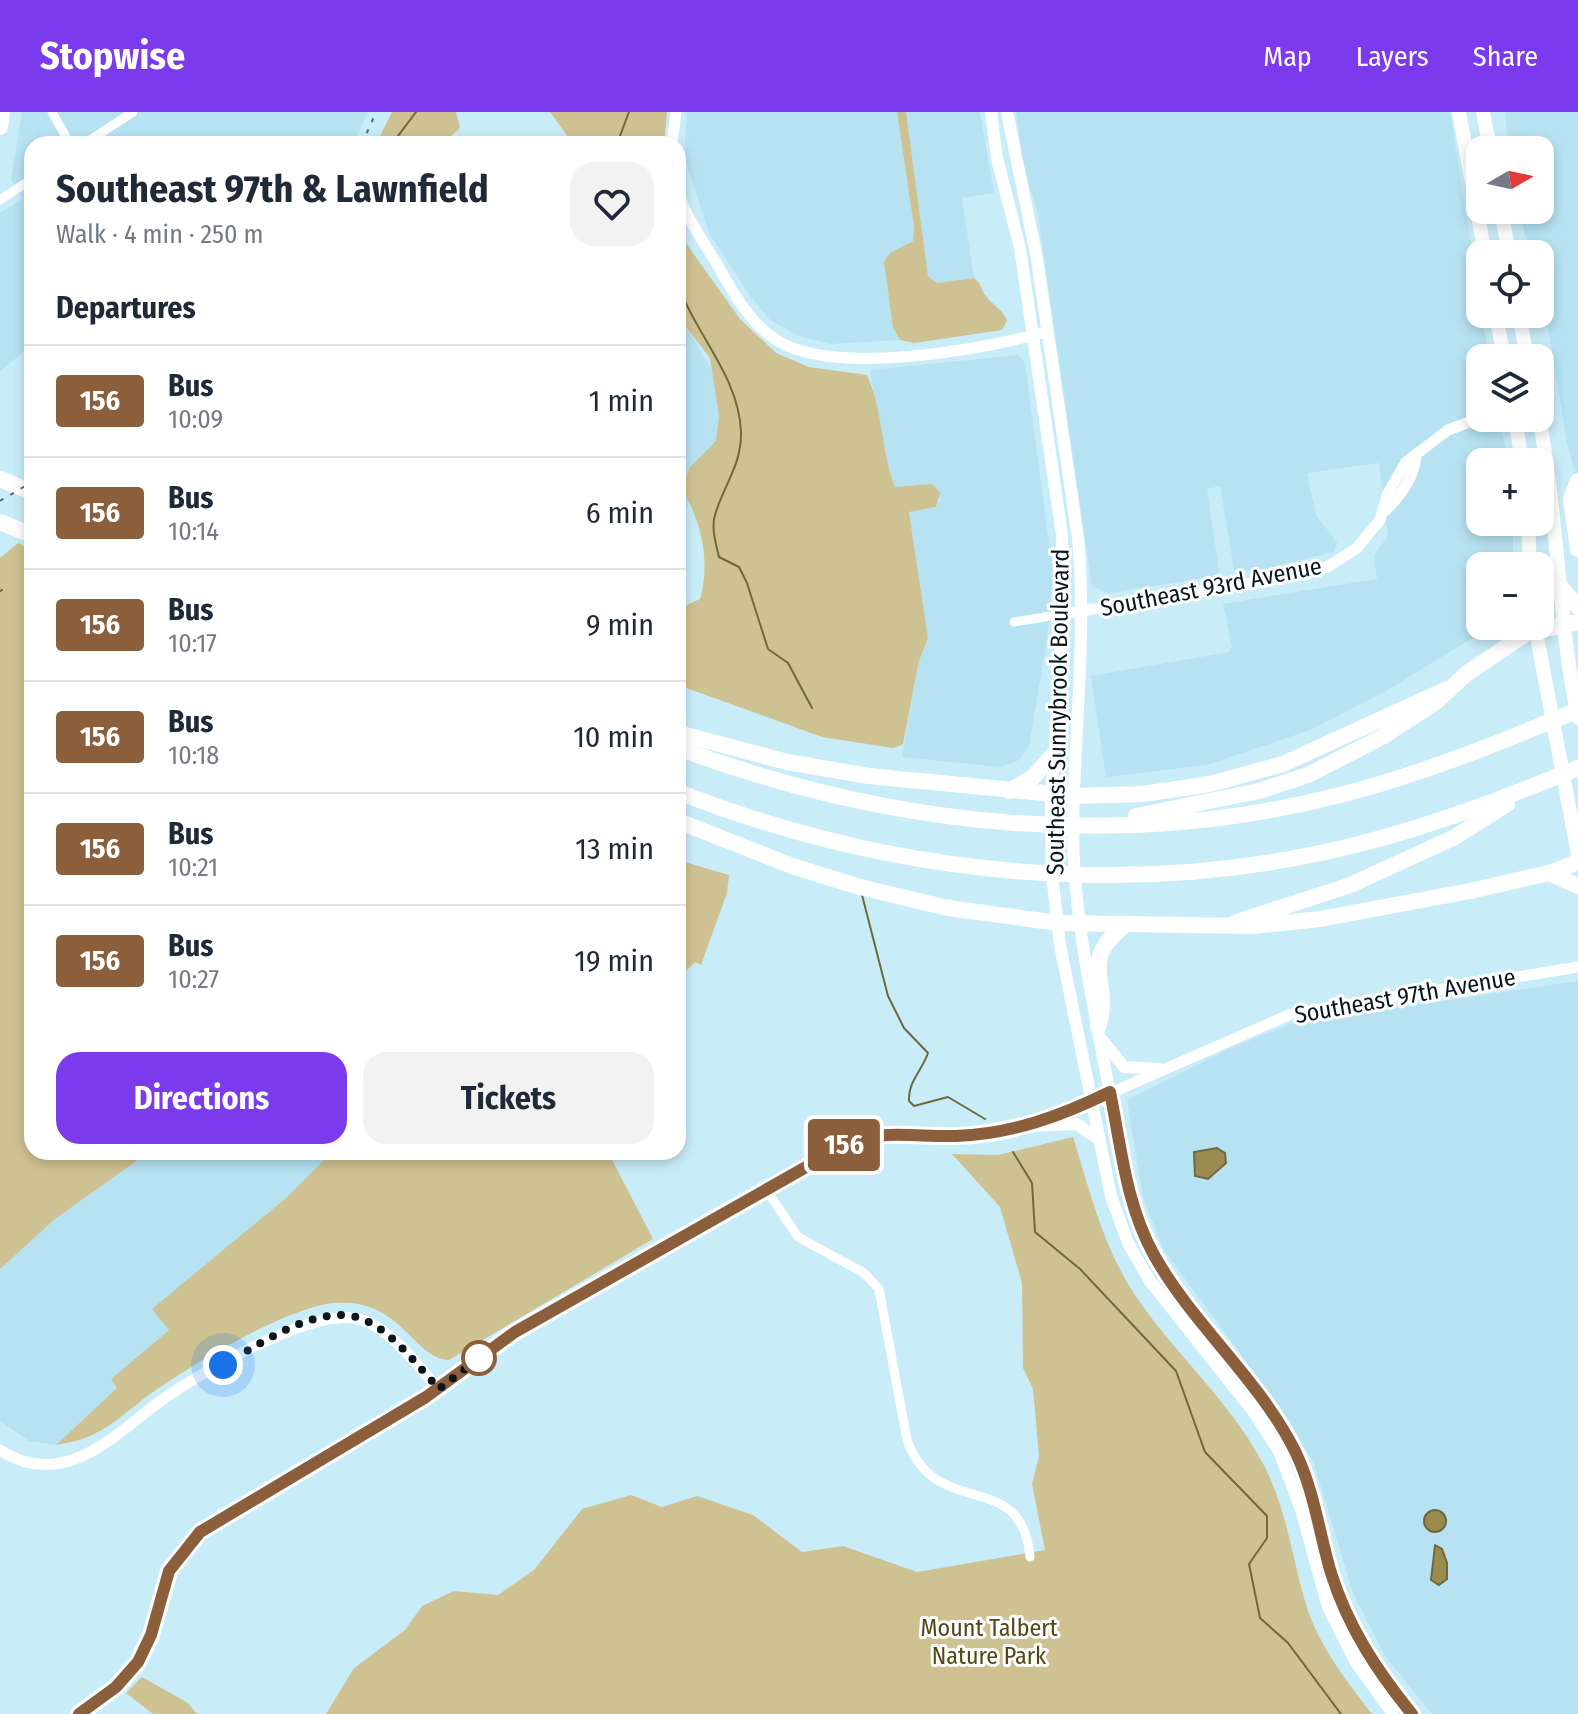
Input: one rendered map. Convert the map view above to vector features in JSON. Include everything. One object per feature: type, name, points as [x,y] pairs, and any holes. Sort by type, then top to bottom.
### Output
[{"type":"highway","points":[[0,479],[24,489]]},
{"type":"highway","points":[[1578,481],[1571,499],[1578,549]]},
{"type":"highway","points":[[0,522],[24,532]]},
{"type":"highway","points":[[1559,585],[1578,607]]},
{"type":"highway","points":[[1503,649],[1508,640]]},
{"type":"highway","points":[[686,735],[807,766],[1009,791],[1052,800],[1074,801],[1182,790],[1255,773],[1316,751],[1447,689],[1517,640]]},
{"type":"highway","points":[[1083,826],[1259,791],[1308,775],[1382,737],[1437,701],[1447,689]]},
{"type":"highway","points":[[686,751],[753,775],[884,808],[1007,823],[1083,826],[1238,815],[1342,795],[1460,758],[1578,710]]},
{"type":"highway","points":[[1009,791],[1032,778],[1055,753]]},
{"type":"highway","points":[[686,795],[805,836],[882,854],[988,869],[1093,875],[1196,871],[1308,855],[1424,826],[1578,768]]},
{"type":"highway","points":[[1231,924],[1324,896],[1361,881],[1455,837],[1539,784]]},
{"type":"highway","points":[[686,824],[792,866],[948,908],[1080,924],[1253,926],[1362,913],[1549,873],[1578,862]]},
{"type":"highway","points":[[1549,873],[1578,886]]},
{"type":"highway","points":[[1098,1032],[1105,1007],[1098,974],[1099,954],[1103,944],[1125,925]]},
{"type":"main road","name":"Southeast Sunnybrook Boulevard","points":[[991,112],[997,158],[1020,248],[1064,558],[1064,614],[1052,800],[1055,902],[1111,1196],[1128,1243],[1150,1281],[1262,1424],[1279,1451],[1298,1499],[1322,1590],[1342,1639],[1393,1714]]},
{"type":"main road","name":"Southeast Sunnybrook Boulevard","points":[[1007,112],[1012,151],[1035,244],[1079,553],[1074,801],[1078,900],[1098,1032],[1129,1188],[1149,1246],[1173,1285],[1253,1388],[1291,1443],[1313,1496],[1331,1571],[1350,1622],[1378,1670],[1412,1714]]},
{"type":"main road","points":[[1459,112],[1482,240]]},
{"type":"main road","points":[[1483,112],[1487,136]]},
{"type":"main road","points":[[1541,432],[1559,585],[1570,623],[1570,679],[1578,718]]},
{"type":"main road","points":[[1053,475],[1061,480],[1065,497],[1073,506]]},
{"type":"main road","points":[[1537,640],[1578,854]]},
{"type":"main road","points":[[1098,1032],[1124,1067],[1160,1069]]},
{"type":"main road","points":[[1027,1126],[1077,1124],[1100,1140]]},
{"type":"main road","points":[[1191,1333],[1206,1340],[1244,1388],[1253,1388]]},
{"type":"street","points":[[52,112],[66,136]]},
{"type":"street","points":[[96,136],[133,112]]},
{"type":"street","points":[[673,136],[676,112]]},
{"type":"street","points":[[0,200],[24,184]]},
{"type":"street","points":[[686,209],[739,301],[766,332],[801,352],[831,357],[922,354],[1048,332]]},
{"type":"street","name":"Southeast 93rd Avenue","points":[[1014,622],[1312,572],[1356,549],[1385,510],[1398,499],[1415,468],[1416,457],[1439,435],[1466,424]]},
{"type":"street","name":"Southeast 97th Avenue","points":[[79,1714],[116,1687],[138,1662],[151,1635],[169,1571],[196,1536],[439,1389],[515,1332],[831,1151],[867,1137],[904,1132],[981,1134],[1027,1126],[1291,1014],[1578,967]]},
{"type":"street","points":[[765,1188],[798,1237],[864,1273],[879,1289],[907,1440],[917,1461],[944,1486],[1008,1506],[1024,1524],[1030,1557]]},
{"type":"street","points":[[0,1450],[33,1462],[55,1463],[88,1455],[122,1435],[165,1398],[215,1369],[292,1330],[336,1316],[357,1318],[375,1327],[439,1389]]},
{"type":"shaded area","points":[[22,112],[368,112],[357,136],[24,136],[24,352],[0,371],[0,213],[23,198],[11,180]]},
{"type":"shaded area","points":[[687,112],[897,112],[914,227],[913,241],[890,253],[884,262],[893,328],[900,340],[830,344],[799,336],[770,320],[748,293],[709,233],[686,162]]},
{"type":"shaded area","points":[[906,112],[980,112],[994,193],[962,198],[974,278],[937,283],[928,276]]},
{"type":"shaded area","points":[[1016,112],[1450,112],[1470,240],[1466,240],[1466,328],[1484,328],[1487,344],[1466,344],[1466,432],[1503,432],[1505,448],[1466,448],[1466,536],[1513,536],[1513,552],[1466,552],[1466,640],[1469,640],[1386,691],[1310,730],[1207,765],[1106,777],[1091,676],[1229,652],[1232,647],[1223,604],[1377,579],[1374,555],[1388,536],[1379,463],[1307,473],[1316,515],[1337,542],[1334,552],[1259,570],[1234,570],[1220,486],[1207,489],[1219,571],[1216,576],[1109,593],[1092,587],[1038,215],[1022,159]]},
{"type":"shaded area","points":[[1505,112],[1578,112],[1578,483],[1567,443],[1554,364],[1554,344],[1551,344],[1548,328],[1554,328],[1554,240],[1527,240],[1522,224],[1554,224],[1554,136],[1508,136]]},
{"type":"shaded area","points":[[686,327],[715,375],[721,394],[715,466],[693,482],[686,513]]},
{"type":"shaded area","points":[[1018,355],[1025,363],[1053,573],[1047,640],[1029,746],[1019,760],[1001,767],[902,757],[919,661],[928,638],[909,512],[936,507],[940,500],[932,484],[895,487],[884,459],[870,370]]},
{"type":"shaded area","points":[[1578,981],[1578,1714],[1432,1714],[1385,1656],[1353,1593],[1314,1464],[1287,1417],[1163,1249],[1143,1197],[1127,1100],[1229,1049],[1293,1023]]},
{"type":"shaded area","points":[[1217,1148],[1225,1153],[1226,1163],[1208,1179],[1195,1176],[1194,1152]]},
{"type":"shaded area","points":[[138,1160],[324,1160],[287,1197],[153,1309],[169,1330],[111,1379],[118,1388],[56,1445],[29,1441],[0,1421],[0,1269],[55,1219]]},
{"type":"shaded area","points":[[1435,1510],[1446,1521],[1435,1532],[1424,1521]]},
{"type":"shaded area","points":[[1435,1545],[1442,1549],[1447,1563],[1447,1579],[1439,1585],[1431,1580]]},
{"type":"green space","points":[[392,112],[456,112],[460,128],[451,136],[380,136]]},
{"type":"green space","points":[[550,112],[667,112],[665,136],[567,136]]},
{"type":"green space","points":[[897,112],[906,112],[928,276],[937,283],[974,278],[1005,316],[1007,321],[1002,330],[914,343],[900,340],[893,328],[884,262],[890,253],[913,241],[914,227]]},
{"type":"green space","points":[[686,243],[740,319],[776,353],[809,367],[867,375],[895,487],[932,484],[940,493],[936,507],[909,512],[928,638],[919,661],[903,744],[893,748],[822,737],[686,688],[686,605],[700,599],[704,556],[699,528],[686,497],[686,478],[690,467],[716,441],[719,416],[710,358],[686,327]]},
{"type":"green space","points":[[18,543],[24,546],[24,1160],[138,1160],[55,1219],[0,1269],[0,558]]},
{"type":"green space","points":[[686,862],[729,875],[727,893],[701,965],[695,962],[686,971]]},
{"type":"green space","name":"Mount Talbert Nature Park","points":[[1073,1137],[1114,1258],[1150,1316],[1233,1416],[1261,1460],[1283,1515],[1313,1625],[1336,1665],[1372,1714],[326,1714],[354,1668],[405,1630],[422,1606],[454,1591],[498,1595],[534,1570],[582,1509],[631,1495],[662,1507],[697,1496],[753,1515],[802,1552],[843,1546],[917,1572],[1045,1550],[1032,1484],[1039,1456],[1033,1389],[1023,1368],[1022,1283],[1000,1207],[952,1154],[998,1155]]},
{"type":"green space","points":[[324,1160],[612,1160],[653,1239],[449,1360],[425,1350],[391,1318],[376,1310],[358,1304],[335,1303],[314,1307],[263,1327],[207,1358],[159,1388],[102,1430],[56,1445],[117,1388],[111,1379],[169,1330],[152,1309],[287,1197]]},
{"type":"green space","points":[[142,1677],[188,1703],[197,1714],[153,1714],[126,1693]]},
{"type":"waterway","points":[[398,136],[416,112]]},
{"type":"waterway","points":[[620,136],[629,112]]},
{"type":"waterway","points":[[686,303],[733,393],[741,432],[738,455],[714,520],[719,557],[739,567],[768,649],[788,663],[812,708]]},
{"type":"waterway","points":[[862,895],[888,996],[904,1028],[928,1053],[913,1082],[909,1101],[914,1106],[948,1097],[985,1119]]},
{"type":"waterway","points":[[1013,1152],[1032,1183],[1035,1232],[1080,1269],[1176,1371],[1205,1452],[1267,1516],[1267,1538],[1249,1564],[1260,1618],[1288,1643],[1341,1714]]},
{"type":"railway","points":[[366,136],[376,112]]},
{"type":"railway","points":[[0,501],[24,487]]},
{"type":"bus line","name":"156","points":[[79,1714],[107,1695],[138,1662],[151,1635],[169,1571],[183,1548],[200,1532],[426,1397],[515,1332],[852,1141],[894,1133],[956,1136],[1027,1126],[1110,1092],[1129,1188],[1149,1246],[1165,1274],[1269,1408],[1291,1443],[1313,1496],[1331,1571],[1350,1622],[1371,1660],[1412,1714]]},
{"type":"route","points":[[223,1365],[275,1337],[322,1318],[336,1316],[357,1318],[375,1327],[395,1343],[439,1389],[479,1358]]}]
